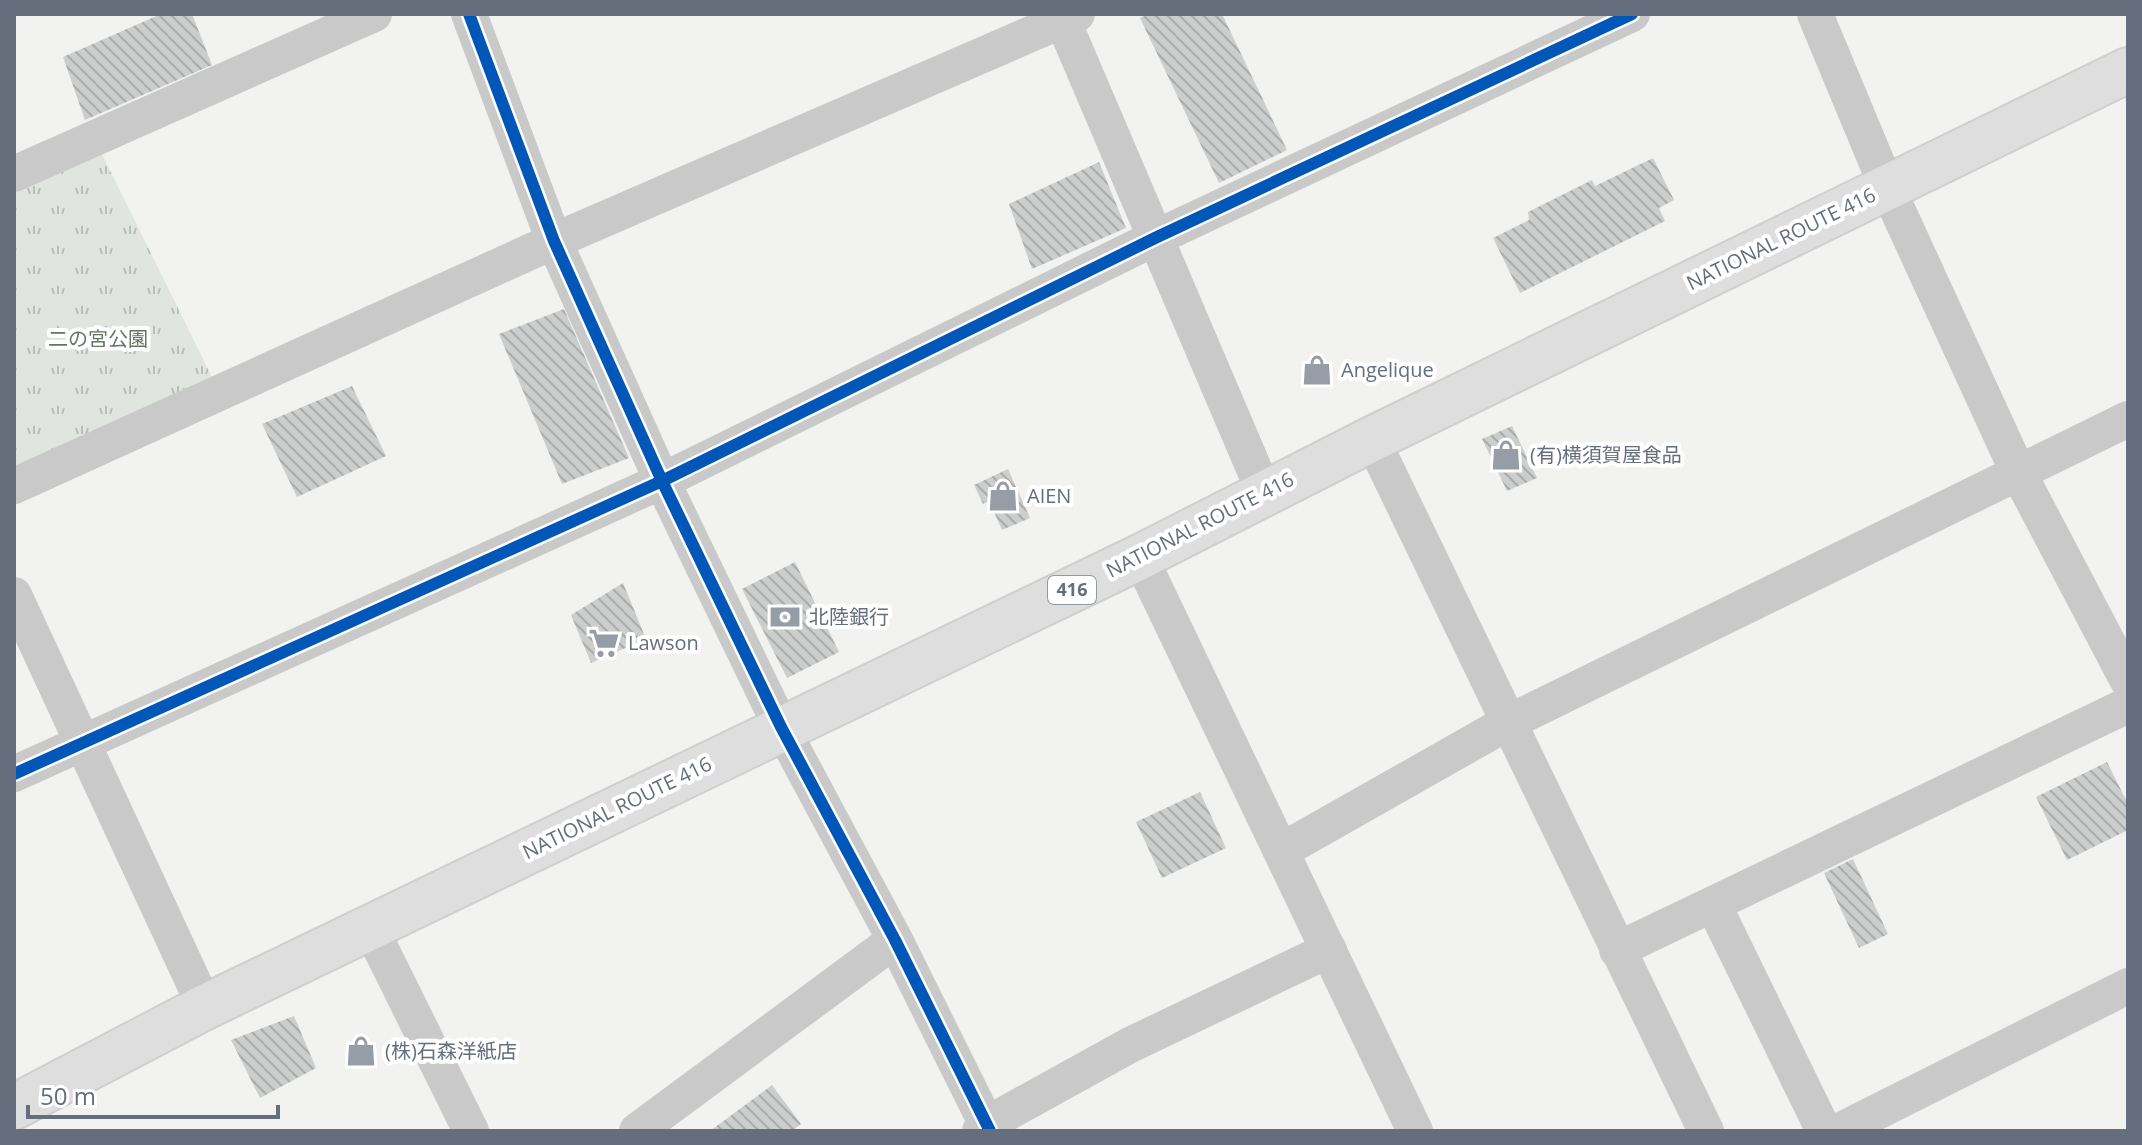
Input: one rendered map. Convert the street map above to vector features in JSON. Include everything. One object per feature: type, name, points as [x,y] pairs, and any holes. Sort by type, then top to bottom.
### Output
[{"type":"highway","name":"NATIONAL ROUTE 416","points":[[14,1107],[205,1007],[371,929],[781,727],[1140,557],[1264,492],[2128,70]]},
{"type":"street","points":[[14,174],[374,14]]},
{"type":"street","points":[[469,14],[554,241],[662,481],[781,727],[895,940],[986,1129],[1130,1045],[1329,950]]},
{"type":"street","points":[[14,774],[662,481],[1155,238],[1632,14]]},
{"type":"street","points":[[1815,14],[1887,187],[2017,470],[2128,681]]},
{"type":"street","points":[[14,486],[554,241],[1067,16],[1155,238],[1264,492]]},
{"type":"street","points":[[1281,851],[1507,723],[2017,470],[2128,419]]},
{"type":"street","points":[[1372,439],[1706,1131]]},
{"type":"street","points":[[1140,557],[1413,1130]]},
{"type":"street","points":[[14,595],[205,1007]]},
{"type":"street","points":[[1617,950],[2128,705]]},
{"type":"street","points":[[1713,904],[1824,1131]]},
{"type":"street","points":[[371,929],[471,1131]]},
{"type":"street","points":[[637,1131],[895,940]]},
{"type":"street","points":[[1839,1131],[2128,986]]},
{"type":"green space","name":"二の宮公園","points":[[99,148],[214,381],[14,471],[14,188]]},
{"type":"building","points":[[161,14],[192,14],[212,65],[85,120],[63,57]]},
{"type":"building","points":[[1149,14],[1222,14],[1287,150],[1219,183],[1140,18]]},
{"type":"building","points":[[1653,158],[1674,200],[1659,208],[1665,221],[1520,293],[1493,238],[1529,220],[1528,212],[1592,180],[1595,186]]},
{"type":"building","points":[[1099,162],[1126,228],[1032,269],[1009,204]]},
{"type":"building","points":[[564,309],[629,458],[562,484],[499,334]]},
{"type":"building","points":[[352,386],[386,456],[297,497],[262,424]]},
{"type":"building","points":[[1512,426],[1537,478],[1507,491],[1482,439]]},
{"type":"building","points":[[1008,469],[1030,518],[1002,530],[989,501],[983,504],[974,485]]},
{"type":"building","points":[[795,562],[839,652],[787,678],[742,589]]},
{"type":"building","points":[[623,583],[646,639],[591,663],[571,615]]},
{"type":"building","points":[[2107,762],[2128,804],[2128,830],[2067,860],[2036,797]]},
{"type":"building","points":[[1200,792],[1226,848],[1162,878],[1136,822]]},
{"type":"building","points":[[1853,859],[1888,934],[1859,948],[1824,873]]},
{"type":"building","points":[[294,1016],[316,1068],[260,1098],[231,1040]]},
{"type":"building","points":[[772,1085],[801,1124],[792,1131],[710,1131]]},
{"type":"cycle path","points":[[469,14],[554,241],[662,481],[781,727],[895,940],[990,1131]]},
{"type":"cycle path","points":[[14,774],[662,481],[1155,238],[1632,14]]},
{"type":"place","name":"Angelique","points":[[1317,370]]},
{"type":"place","name":"(有)横須賀屋食品","points":[[1506,455]]},
{"type":"place","name":"AIEN","points":[[1003,496]]},
{"type":"place","name":"北陸銀行","points":[[785,617]]},
{"type":"place","name":"Lawson","points":[[604,643]]},
{"type":"place","name":"(株)石森洋紙店","points":[[361,1051]]}]
